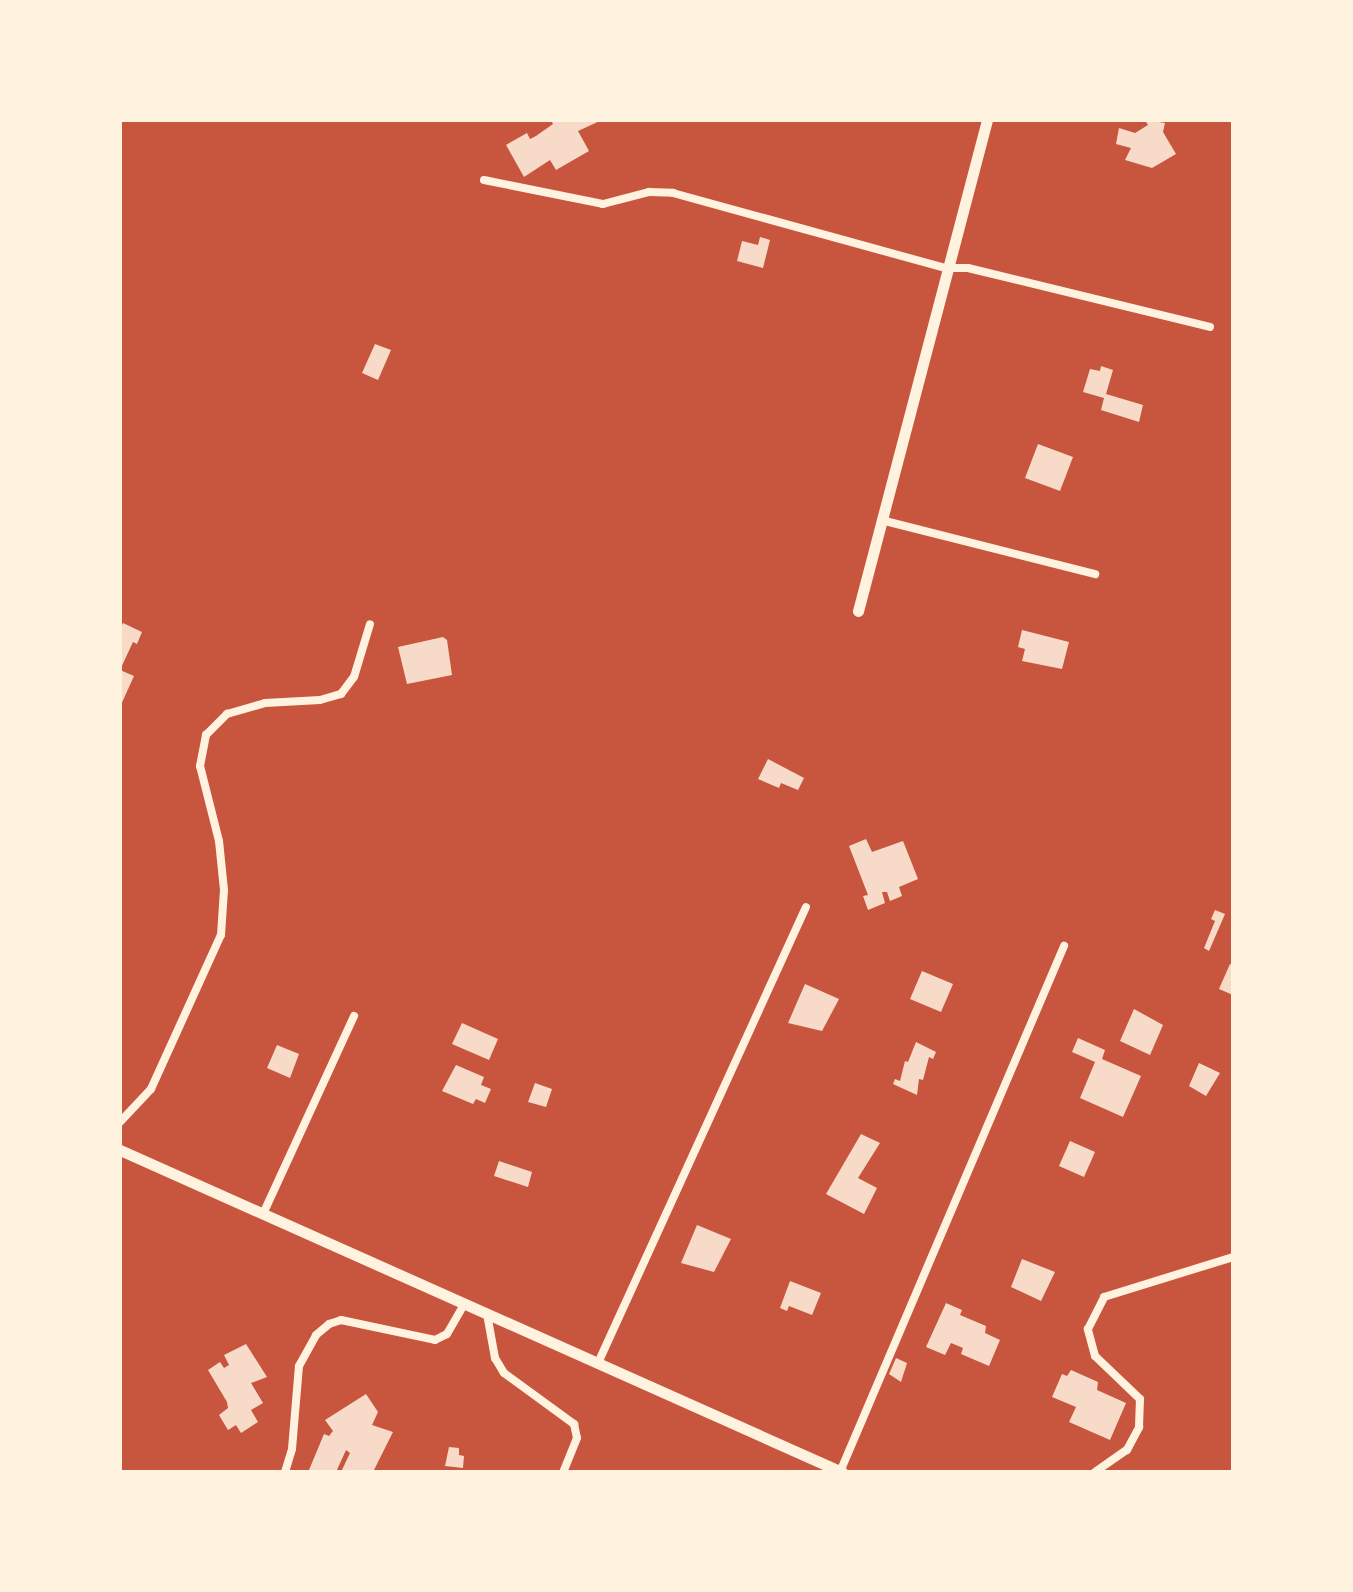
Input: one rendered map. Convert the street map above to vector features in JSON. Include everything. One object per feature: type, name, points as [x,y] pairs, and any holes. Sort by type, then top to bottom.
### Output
[{"type":"street","points":[[858,611],[987,120]]},
{"type":"street","points":[[484,180],[603,204],[649,192],[673,193],[946,268],[968,268],[1210,327]]},
{"type":"street","points":[[881,520],[1095,574]]},
{"type":"street","points":[[120,1122],[151,1089],[221,935],[224,890],[219,841],[200,766],[206,735],[227,714],[265,703],[320,700],[341,694],[354,677],[370,624]]},
{"type":"street","points":[[598,1363],[806,907]]},
{"type":"street","points":[[120,1150],[841,1472],[1064,946]]},
{"type":"street","points":[[263,1214],[354,1016]]},
{"type":"street","points":[[1095,1472],[1127,1450],[1139,1427],[1140,1399],[1095,1356],[1088,1329],[1104,1297],[1233,1257]]},
{"type":"street","points":[[285,1472],[292,1449],[299,1366],[316,1335],[329,1324],[353,1321],[424,1340],[435,1340],[447,1334],[464,1304]]},
{"type":"street","points":[[487,1314],[495,1358],[504,1373],[574,1424],[575,1444],[563,1472]]},
{"type":"building","points":[[551,120],[602,120],[578,131],[589,151],[556,170],[550,160],[524,177],[506,145],[527,133],[530,139],[536,136],[553,124]]},
{"type":"building","points":[[1145,120],[1165,123],[1163,132],[1176,154],[1152,168],[1125,160],[1131,148],[1116,144],[1119,128],[1135,133],[1148,125]]},
{"type":"building","points":[[760,237],[770,240],[763,268],[737,261],[742,241],[758,245]]},
{"type":"building","points":[[375,344],[391,350],[378,380],[362,373]]},
{"type":"building","points":[[1101,366],[1113,370],[1106,394],[1143,405],[1139,422],[1101,410],[1104,398],[1083,392],[1090,369],[1100,371]]},
{"type":"building","points":[[1038,444],[1073,457],[1060,491],[1025,478]]},
{"type":"building","points":[[123,623],[142,632],[137,644],[133,642],[120,670],[120,630]]},
{"type":"building","points":[[1022,630],[1069,642],[1062,669],[1022,661],[1025,649],[1018,647]]},
{"type":"building","points":[[443,637],[447,640],[452,675],[407,684],[398,647]]},
{"type":"building","points":[[120,670],[134,676],[120,707]]},
{"type":"building","points":[[768,759],[804,778],[798,790],[781,783],[779,788],[758,779]]},
{"type":"building","points":[[866,839],[872,852],[903,841],[918,879],[899,887],[902,896],[890,901],[887,892],[882,892],[885,903],[868,910],[863,896],[868,895],[849,846]]},
{"type":"building","points":[[1215,910],[1225,914],[1209,951],[1204,948],[1215,921],[1211,919]]},
{"type":"building","points":[[1230,964],[1233,965],[1233,995],[1219,989]]},
{"type":"building","points":[[922,971],[953,984],[941,1012],[910,999]]},
{"type":"building","points":[[805,984],[839,999],[822,1031],[788,1023]]},
{"type":"building","points":[[1134,1009],[1163,1025],[1150,1055],[1120,1041]]},
{"type":"building","points":[[462,1023],[498,1039],[489,1060],[452,1044]]},
{"type":"building","points":[[1078,1038],[1105,1050],[1102,1059],[1141,1076],[1123,1117],[1080,1098],[1095,1062],[1072,1052]]},
{"type":"building","points":[[916,1042],[936,1052],[933,1059],[929,1057],[923,1080],[919,1079],[917,1095],[893,1084],[895,1079],[900,1081],[905,1061],[908,1062]]},
{"type":"building","points":[[277,1045],[299,1054],[290,1078],[267,1068]]},
{"type":"building","points":[[1199,1063],[1220,1073],[1206,1096],[1189,1086]]},
{"type":"building","points":[[456,1065],[484,1077],[481,1085],[491,1089],[485,1103],[476,1099],[473,1104],[442,1091]]},
{"type":"building","points":[[535,1083],[552,1089],[546,1107],[528,1102]]},
{"type":"building","points":[[861,1134],[880,1143],[858,1178],[877,1188],[864,1214],[826,1194]]},
{"type":"building","points":[[1070,1141],[1095,1152],[1084,1177],[1059,1166]]},
{"type":"building","points":[[499,1161],[532,1172],[528,1187],[494,1176]]},
{"type":"building","points":[[697,1225],[731,1239],[714,1272],[681,1263]]},
{"type":"building","points":[[1022,1259],[1055,1272],[1041,1301],[1011,1287]]},
{"type":"building","points":[[790,1281],[821,1293],[812,1315],[789,1306],[787,1311],[780,1308]]},
{"type":"building","points":[[946,1303],[962,1310],[960,1315],[986,1326],[985,1333],[1000,1340],[989,1366],[961,1354],[963,1348],[951,1343],[945,1355],[926,1347]]},
{"type":"building","points":[[246,1344],[267,1377],[251,1383],[263,1403],[251,1410],[258,1422],[241,1433],[236,1425],[228,1430],[219,1415],[228,1408],[227,1402],[208,1370],[220,1362],[224,1368],[229,1365],[224,1355]]},
{"type":"building","points":[[896,1358],[907,1363],[901,1382],[889,1374]]},
{"type":"building","points":[[1071,1370],[1098,1382],[1097,1390],[1126,1403],[1110,1440],[1069,1422],[1076,1407],[1052,1397],[1062,1374],[1067,1376]]},
{"type":"building","points":[[366,1394],[378,1412],[372,1425],[393,1432],[373,1472],[341,1472],[350,1453],[346,1450],[336,1472],[309,1470],[324,1434],[329,1436],[333,1431],[325,1420]]},
{"type":"building","points":[[449,1447],[459,1448],[459,1455],[464,1456],[463,1468],[445,1466]]}]
